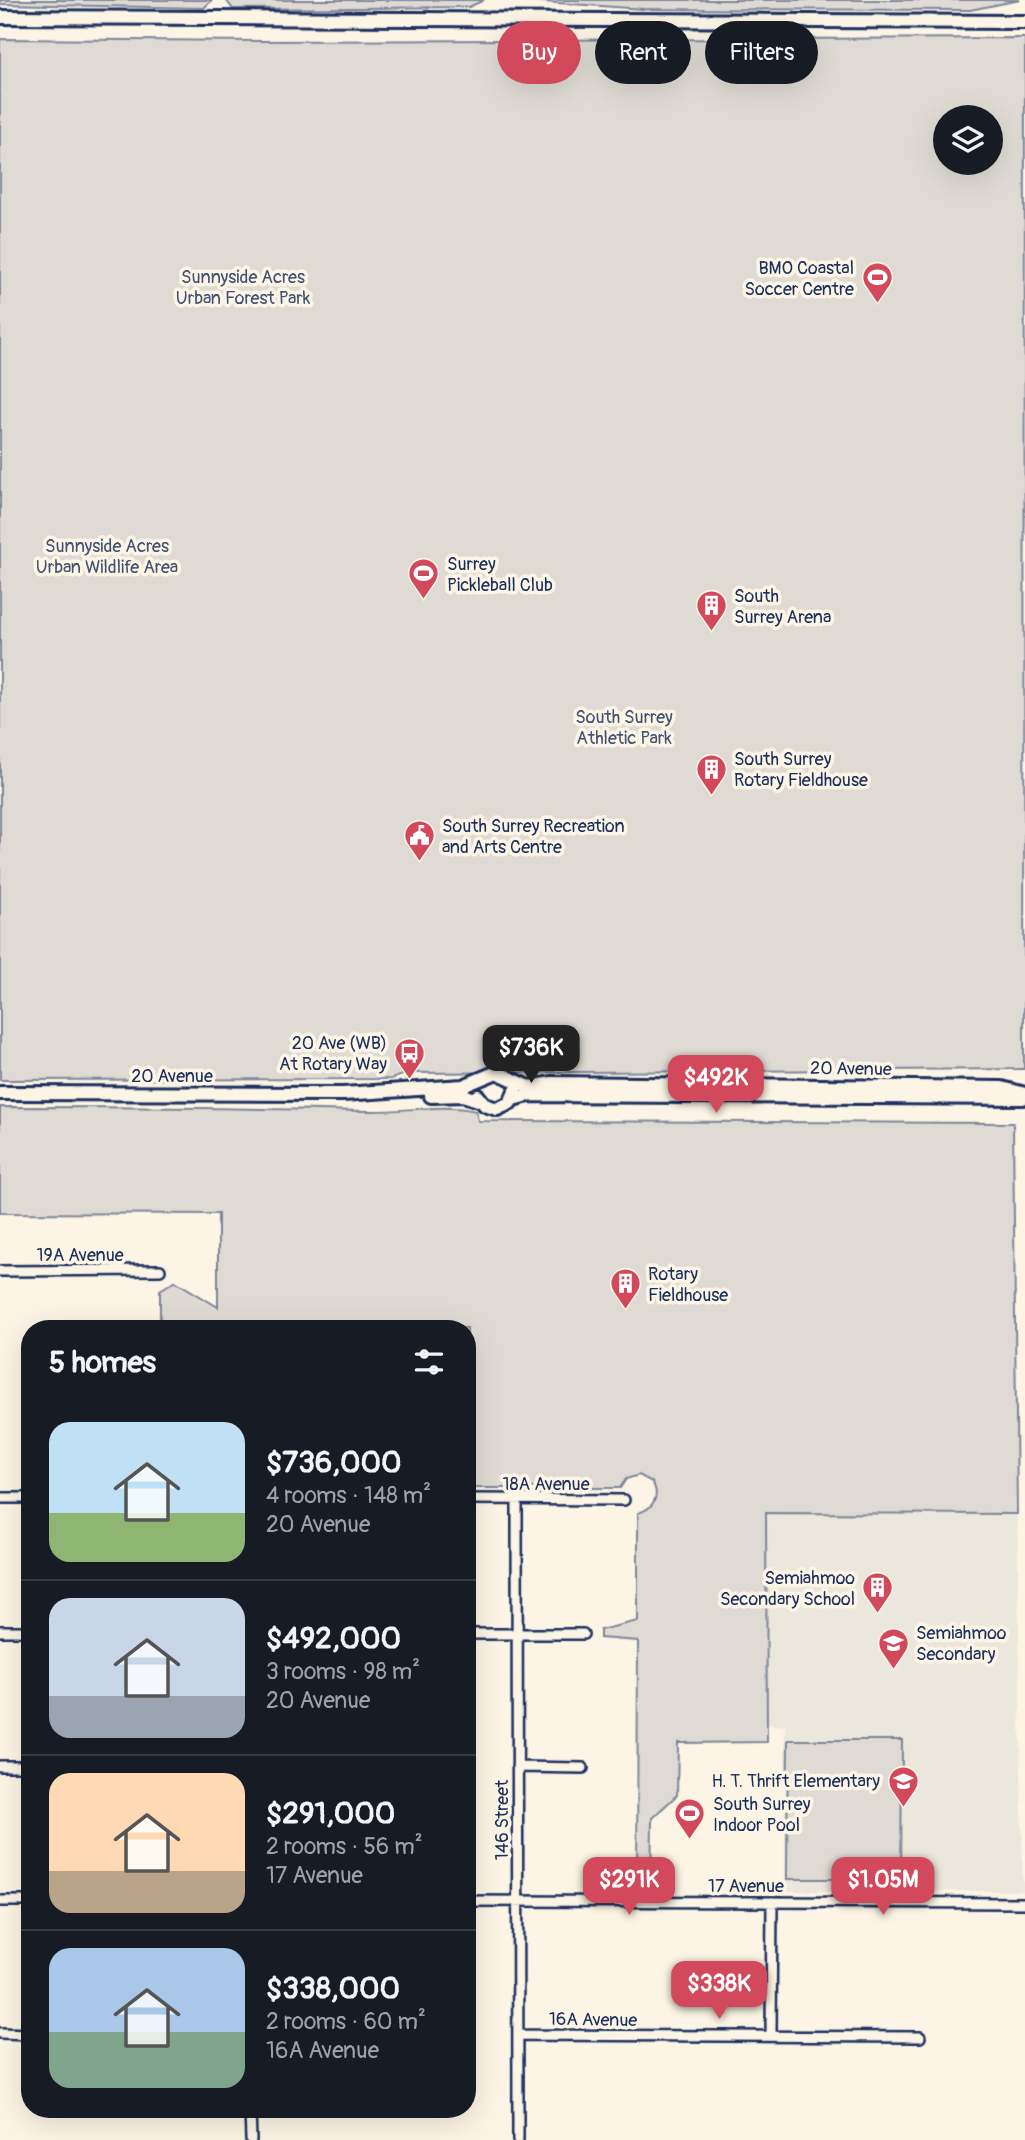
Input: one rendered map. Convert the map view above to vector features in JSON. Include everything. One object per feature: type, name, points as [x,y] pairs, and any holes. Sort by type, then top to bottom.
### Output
[{"type":"street","points":[[0,17],[1025,22]]},
{"type":"street","points":[[497,1072],[511,1078],[514,1083],[513,1099],[497,1109],[481,1101],[477,1089],[483,1076],[497,1072]]},
{"type":"street","name":"20 Avenue","points":[[0,1093],[343,1094],[463,1086],[483,1076]]},
{"type":"street","name":"20 Avenue","points":[[511,1078],[529,1087],[552,1083],[1002,1088],[1025,1096]]},
{"type":"street","name":"20 Avenue","points":[[343,1094],[355,1098],[464,1096],[481,1101]]},
{"type":"street","name":"20 Avenue","points":[[513,1099],[529,1095],[545,1098],[1025,1096]]},
{"type":"street","name":"19A Avenue","points":[[0,1271],[160,1270]]},
{"type":"street","points":[[0,1498],[21,1498]]},
{"type":"street","name":"18A Avenue","points":[[476,1499],[624,1500]]},
{"type":"street","name":"146 Street","points":[[517,1499],[518,2140]]},
{"type":"street","points":[[0,1631],[21,1631]]},
{"type":"street","points":[[476,1634],[583,1634]]},
{"type":"street","points":[[0,1766],[21,1766]]},
{"type":"street","points":[[517,1767],[583,1768]]},
{"type":"street","points":[[0,1901],[21,1901]]},
{"type":"street","name":"17 Avenue","points":[[476,1901],[1025,1903]]},
{"type":"street","points":[[771,2036],[772,1902]]},
{"type":"street","points":[[0,2033],[21,2034]]},
{"type":"street","name":"16A Avenue","points":[[518,2035],[920,2037]]},
{"type":"street","points":[[250,2118],[251,2140]]},
{"type":"shaded area","points":[[766,1513],[1017,1514],[1023,1891],[785,1891],[785,1726],[767,1724]]},
{"type":"green space","points":[[0,0],[212,0],[204,8],[0,4]]},
{"type":"green space","points":[[226,0],[484,0],[469,7],[233,9]]},
{"type":"green space","points":[[515,0],[1020,0],[970,10],[643,9]]},
{"type":"green space","name":"South Surrey Athletic Park","points":[[1025,38],[1024,1069],[408,1073],[391,1079],[0,1080],[0,39],[497,40],[497,84],[581,84],[581,40],[595,40],[595,84],[691,84],[691,39],[705,39],[705,84],[818,84],[818,39]]},
{"type":"green space","points":[[0,1107],[369,1111],[450,1108],[476,1111],[478,1121],[1013,1123],[1017,1514],[766,1513],[767,1742],[678,1743],[677,1795],[652,1818],[651,1889],[637,1888],[638,1641],[600,1638],[600,1630],[638,1621],[638,1513],[654,1501],[656,1492],[652,1482],[639,1475],[626,1479],[620,1488],[476,1488],[476,1320],[160,1320],[160,1290],[175,1281],[218,1307],[218,1214],[0,1213]]},
{"type":"green space","points":[[788,1740],[902,1740],[901,1879],[787,1879]]},
{"type":"place","name":"BMO Coastal Soccer Centre","points":[[877,305]]},
{"type":"place","name":"Surrey Pickleball Club","points":[[424,601]]},
{"type":"place","name":"South Surrey Arena","points":[[711,633]]},
{"type":"place","name":"South Surrey Rotary Fieldhouse","points":[[711,796]]},
{"type":"place","name":"South Surrey Recreation and Arts Centre","points":[[419,863]]},
{"type":"place","name":"20 Ave (WB) At Rotary Way","points":[[410,1080]]},
{"type":"place","name":"Rotary Fieldhouse","points":[[625,1311]]},
{"type":"place","name":"Semiahmoo Secondary School","points":[[878,1615]]},
{"type":"place","name":"Semiahmoo Secondary","points":[[893,1670]]},
{"type":"place","name":"H. T. Thrift Elementary","points":[[903,1808]]},
{"type":"place","name":"South Surrey Indoor Pool","points":[[690,1841]]},
{"type":"park label","name":"Sunnyside Acres Urban Forest Park","points":[[243,287]]},
{"type":"park label","name":"Sunnyside Acres Urban Wildlife Area","points":[[107,556]]}]
